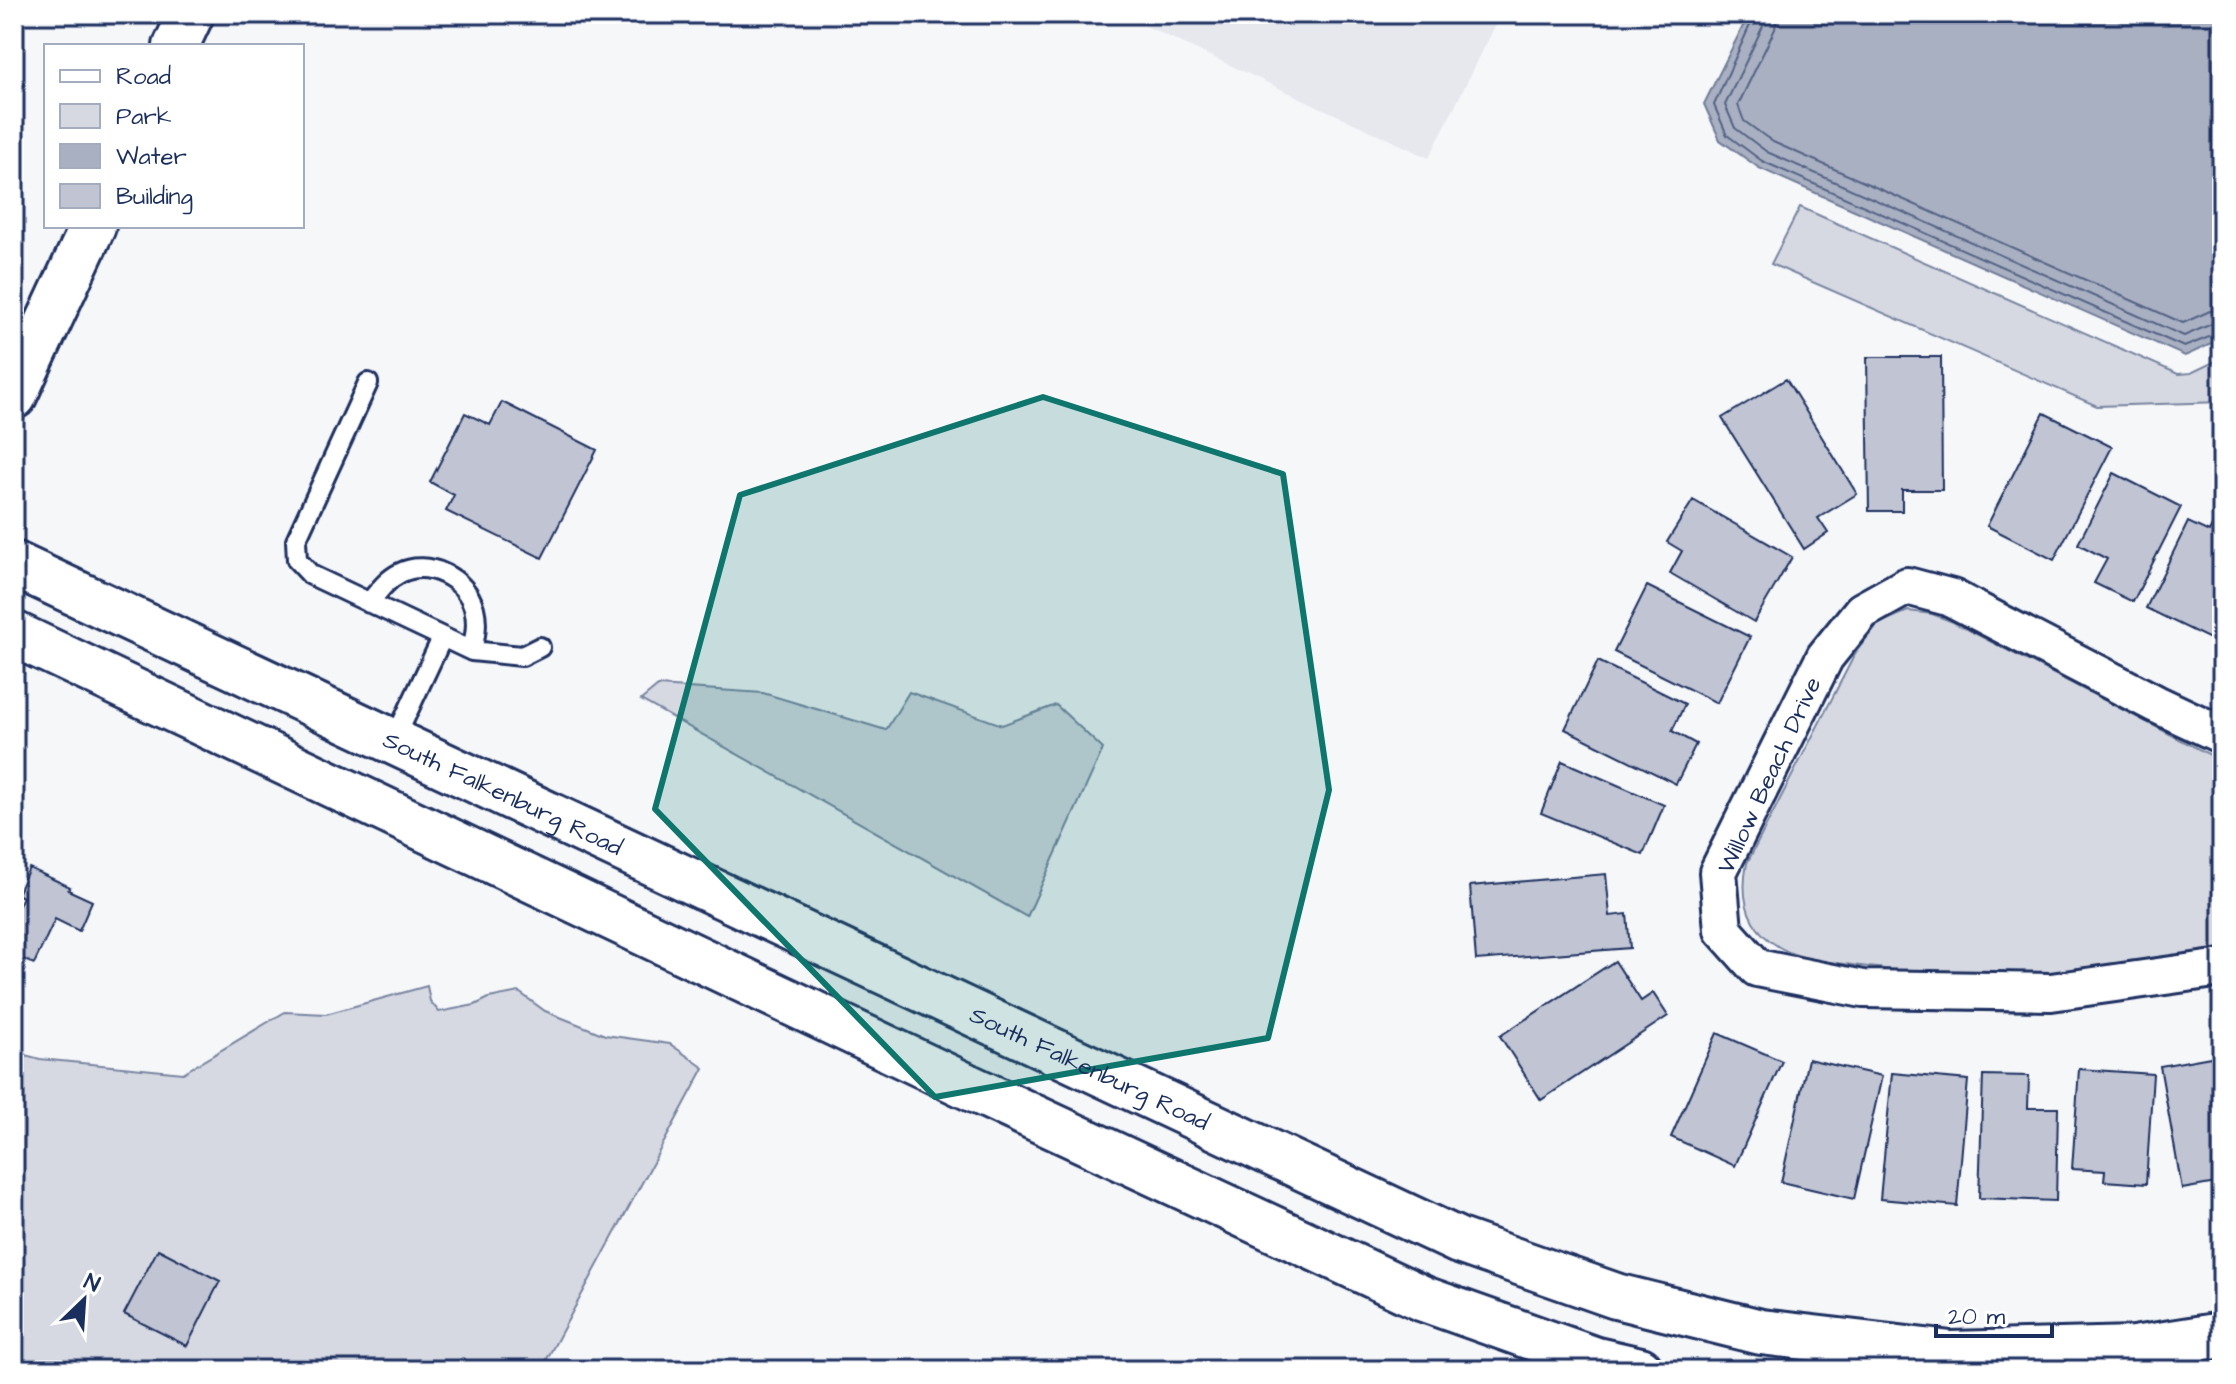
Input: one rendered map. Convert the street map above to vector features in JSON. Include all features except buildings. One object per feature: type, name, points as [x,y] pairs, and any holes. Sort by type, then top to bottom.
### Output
[{"type":"street","points":[[177,44],[191,14]]},
{"type":"street","points":[[14,396],[92,228]]},
{"type":"street","name":"South Falkenburg Road","points":[[14,564],[1459,1241],[1587,1286],[1761,1332],[1951,1354],[2136,1359],[2222,1335]]},
{"type":"street","name":"Willow Beach Drive","points":[[2222,735],[1952,598],[1907,586],[1862,611],[1825,657],[1718,872],[1723,930],[1757,968],[1863,989],[2051,992],[2222,968]]},
{"type":"street","points":[[14,634],[1424,1299],[1596,1360],[1640,1370]]},
{"type":"lane","points":[[368,383],[296,540],[297,560],[311,575],[472,651],[522,656],[540,647]]},
{"type":"lane","points":[[369,603],[383,585],[400,573],[419,567],[441,571],[459,584],[473,605],[476,629],[472,651]]},
{"type":"lane","points":[[393,743],[442,638]]},
{"type":"highlighted area","points":[[1043,397],[1283,474],[1329,790],[1268,1038],[935,1097],[655,809],[740,495]]},
{"type":"shaded area","points":[[1120,14],[1501,14],[1429,158]]},
{"type":"green space","points":[[1800,207],[2178,374],[2191,373],[2222,358],[2222,402],[2097,406],[1771,264]]},
{"type":"green space","points":[[1908,611],[1932,614],[1953,622],[2222,761],[2222,952],[2055,974],[1954,976],[1811,959],[1779,947],[1760,931],[1748,911],[1745,888],[1747,863],[1856,652],[1878,624]]},
{"type":"green space","points":[[658,686],[763,693],[886,730],[909,692],[1002,725],[1056,705],[1103,749],[1027,917],[641,700]]},
{"type":"green space","points":[[427,986],[430,1001],[439,1012],[519,992],[545,1011],[605,1035],[670,1044],[704,1068],[541,1370],[14,1370],[14,1052],[40,1059],[183,1073],[285,1012],[326,1014]]},
{"type":"water","points":[[1749,14],[2222,14],[2222,339],[2185,356],[1759,168],[1720,140],[1704,104]]}]
